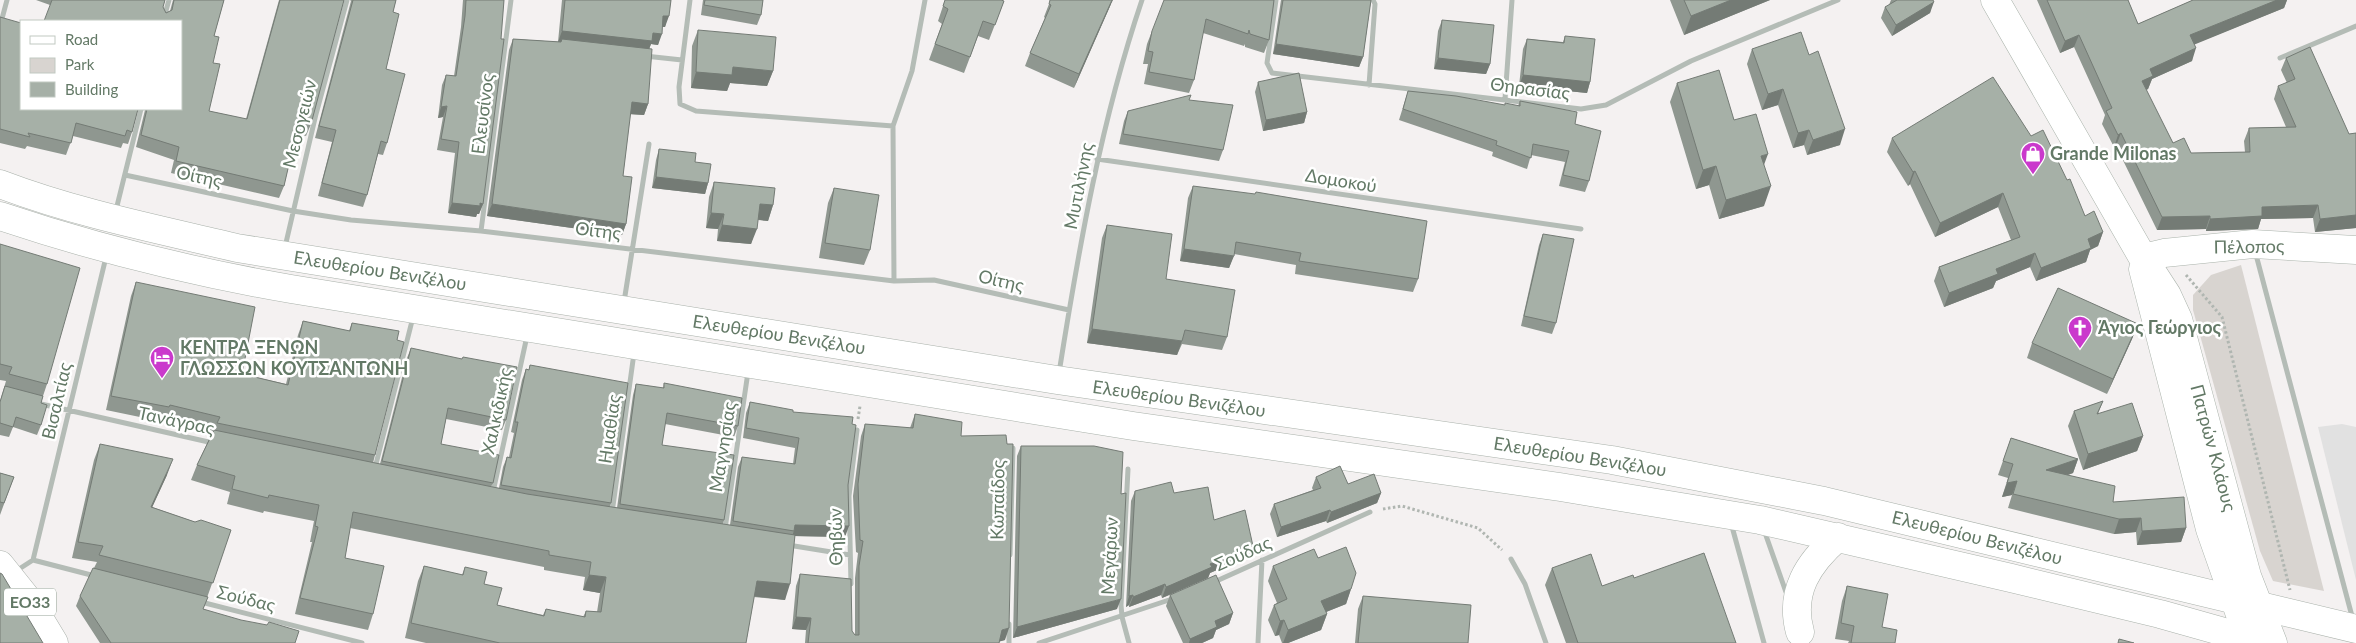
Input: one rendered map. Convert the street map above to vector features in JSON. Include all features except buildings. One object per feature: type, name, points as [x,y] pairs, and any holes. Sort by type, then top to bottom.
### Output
[{"type":"main road","name":"Πατρών Κλάους","points":[[1995,0],[2153,255],[2167,295],[2178,319],[2244,564],[2246,603],[2258,642]]},
{"type":"main road","name":"Ελευθερίου Βενιζέλου","points":[[0,184],[28,195],[114,219],[237,248],[1057,380],[1612,460],[1737,498],[1759,516],[1838,537],[2160,614],[2258,642]]},
{"type":"main road","name":"Ελευθερίου Βενιζέλου","points":[[0,216],[108,249],[238,280],[529,329],[636,344],[1143,427],[1560,487],[1737,498],[1824,501],[2356,629]]},
{"type":"main road","name":"Πέλοπος","points":[[2153,255],[2253,244],[2356,250]]},
{"type":"main road","points":[[1798,626],[1795,610],[1798,591],[1811,567],[1838,537]]},
{"type":"main road","name":"ΕΟ33","points":[[5,570],[28,600],[54,643]]},
{"type":"street","points":[[0,26],[7,0]]},
{"type":"street","points":[[163,20],[169,0]]},
{"type":"street","name":"Μεσογειών","points":[[283,255],[347,0]]},
{"type":"street","name":"Ελευσίνος","points":[[481,231],[510,0]]},
{"type":"street","points":[[690,0],[682,60],[680,104],[696,111],[893,126]]},
{"type":"street","points":[[894,281],[893,126],[912,71],[926,0]]},
{"type":"street","name":"Μυτιλήνης","points":[[1057,380],[1097,159],[1124,52],[1142,0]]},
{"type":"street","name":"Θηρασίας","points":[[1276,0],[1267,63],[1272,72],[1581,109],[1606,105],[1691,61],[1838,0]]},
{"type":"street","points":[[1369,85],[1375,4],[1373,0]]},
{"type":"street","points":[[1505,100],[1512,0]]},
{"type":"street","points":[[2280,58],[2356,26]]},
{"type":"street","points":[[506,40],[516,41]]},
{"type":"street","points":[[633,55],[682,60]]},
{"type":"street","points":[[114,219],[141,110]]},
{"type":"street","points":[[623,310],[649,144]]},
{"type":"street","name":"Δομοκού","points":[[1097,159],[1581,228]]},
{"type":"street","name":"Οίτης","points":[[125,175],[293,211],[376,222],[481,231],[894,281],[934,280],[1069,310]]},
{"type":"street","points":[[2253,244],[2356,629]]},
{"type":"street","name":"Βισαλτίας","points":[[33,560],[108,249]]},
{"type":"street","points":[[373,476],[415,310]]},
{"type":"street","name":"Χαλκιδικής","points":[[492,499],[529,329]]},
{"type":"street","name":"Ημαθίας","points":[[603,517],[612,518],[636,344]]},
{"type":"street","name":"Μαγνησίας","points":[[724,534],[750,364]]},
{"type":"street","name":"Τανάγρας","points":[[32,402],[69,412],[218,444]]},
{"type":"street","name":"Θηβών","points":[[851,594],[849,496],[857,430]]},
{"type":"street","name":"Κωπαίδος","points":[[1010,565],[1013,448]]},
{"type":"street","name":"Μεγάρων","points":[[1128,469],[1122,617],[1129,643]]},
{"type":"street","points":[[1737,498],[1764,643]]},
{"type":"street","name":"Σούδας","points":[[1208,584],[1370,512]]},
{"type":"street","points":[[1759,516],[1788,599]]},
{"type":"street","points":[[782,544],[850,555]]},
{"type":"street","points":[[1511,559],[1525,584],[1546,643]]},
{"type":"street","points":[[5,570],[33,560],[100,577]]},
{"type":"street","points":[[1258,643],[1262,560]]},
{"type":"street","points":[[1039,643],[1122,617],[1177,597]]},
{"type":"street","name":"Σούδας","points":[[196,601],[362,643]]},
{"type":"street","points":[[1009,614],[1009,643]]},
{"type":"street","points":[[330,635],[331,643]]},
{"type":"path","points":[[2153,255],[2222,317],[2296,614]]},
{"type":"path","points":[[1370,512],[1402,506],[1478,528],[1511,559]]},
{"type":"shaded area","points":[[2342,424],[2356,427],[2356,580],[2318,427]]},
{"type":"green space","points":[[2241,265],[2324,591],[2273,581],[2260,551],[2193,310],[2193,295],[2211,275]]},
{"type":"place","name":"Grande Milonas","points":[[2033,175]]},
{"type":"place","name":"Άγιος Γεώργιος","points":[[2080,349]]},
{"type":"place","name":"ΚΕΝΤΡΑ ΞΕΝΩΝ ΓΛΩΣΣΩΝ ΚΟΥΤΣΑΝΤΩΝΗ","points":[[162,379]]}]
